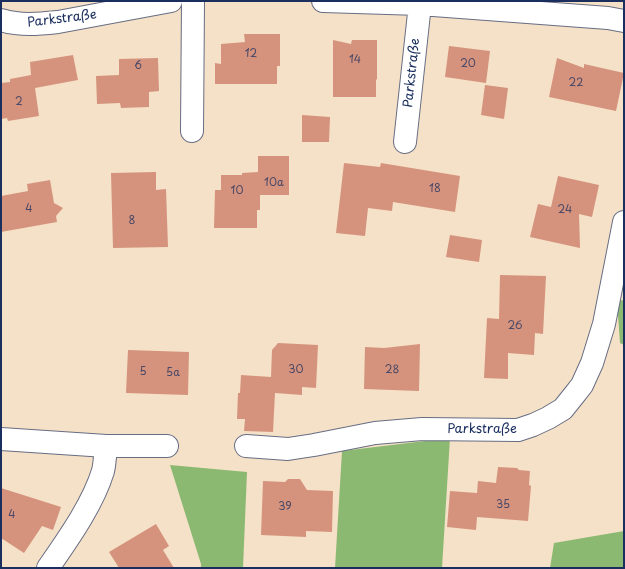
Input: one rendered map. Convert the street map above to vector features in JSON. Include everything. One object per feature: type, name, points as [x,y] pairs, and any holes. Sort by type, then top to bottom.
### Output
[{"type":"street","name":"Parkstraße","points":[[1,20],[24,24],[58,22],[171,1]]},
{"type":"street","points":[[192,131],[193,1]]},
{"type":"street","points":[[323,1],[420,4],[608,18],[624,21]]},
{"type":"street","name":"Parkstraße","points":[[405,142],[420,4]]},
{"type":"street","name":"Parkstraße","points":[[246,446],[288,449],[375,433],[422,429],[518,430],[533,425],[553,415],[563,409],[582,385],[592,363],[604,324],[624,222]]},
{"type":"street","points":[[1,439],[106,446],[167,446]]},
{"type":"street","points":[[48,568],[80,519],[96,490],[104,469],[106,446]]},
{"type":"green space","points":[[624,300],[624,345],[620,343],[617,301]]},
{"type":"green space","points":[[450,438],[442,568],[335,568],[342,451]]},
{"type":"green space","points":[[170,465],[247,472],[243,568],[201,568]]},
{"type":"green space","points":[[624,531],[624,568],[550,568],[554,543]]},
{"type":"building","points":[[244,34],[280,34],[280,66],[277,66],[277,84],[215,84],[215,63],[221,64],[221,44],[245,42]]},
{"type":"building","points":[[333,40],[351,44],[352,40],[377,40],[376,97],[333,97]]},
{"type":"building","points":[[449,46],[490,51],[486,83],[445,77]]},
{"type":"building","points":[[73,55],[78,80],[35,88],[39,116],[8,121],[7,118],[1,119],[1,83],[10,82],[10,79],[31,75],[30,62]]},
{"type":"building","points":[[158,58],[159,91],[149,92],[149,107],[121,108],[120,103],[97,104],[96,76],[119,75],[119,59]]},
{"type":"building","points":[[557,58],[584,68],[584,64],[624,73],[616,111],[549,97]]},
{"type":"building","points":[[485,85],[508,88],[504,119],[481,115]]},
{"type":"building","points":[[302,115],[330,117],[329,142],[302,142]]},
{"type":"building","points":[[258,156],[289,156],[289,195],[260,195],[260,210],[257,210],[257,228],[214,228],[215,190],[221,190],[221,175],[242,175],[242,173],[258,172]]},
{"type":"building","points":[[344,163],[380,167],[381,163],[460,176],[455,212],[393,202],[392,211],[368,208],[365,236],[336,233]]},
{"type":"building","points":[[156,172],[156,190],[166,189],[168,247],[113,248],[111,173]]},
{"type":"building","points":[[558,176],[599,185],[592,217],[579,214],[580,248],[530,237],[538,204],[551,207]]},
{"type":"building","points":[[50,180],[54,203],[63,208],[56,216],[57,222],[1,232],[1,196],[28,191],[27,184]]},
{"type":"building","points":[[450,235],[482,240],[479,262],[446,257]]},
{"type":"building","points":[[500,275],[546,276],[543,334],[535,333],[534,355],[508,353],[508,379],[484,378],[487,318],[499,319]]},
{"type":"building","points":[[278,343],[318,345],[316,388],[302,387],[302,395],[275,393],[273,432],[244,431],[245,419],[237,419],[238,393],[240,393],[241,375],[271,377],[272,350]]},
{"type":"building","points":[[420,344],[419,391],[364,389],[365,347],[384,348]]},
{"type":"building","points":[[128,350],[189,352],[188,395],[126,393]]},
{"type":"building","points":[[498,467],[517,468],[519,470],[530,471],[529,485],[531,486],[528,521],[477,517],[476,530],[447,527],[450,491],[477,493],[478,481],[496,483]]},
{"type":"building","points":[[288,479],[300,479],[307,490],[333,491],[332,532],[306,531],[306,537],[261,535],[263,481],[285,482]]},
{"type":"building","points":[[1,488],[61,507],[53,530],[42,526],[24,553],[1,538]]},
{"type":"building","points":[[156,524],[169,546],[163,550],[174,568],[119,568],[109,552]]}]
